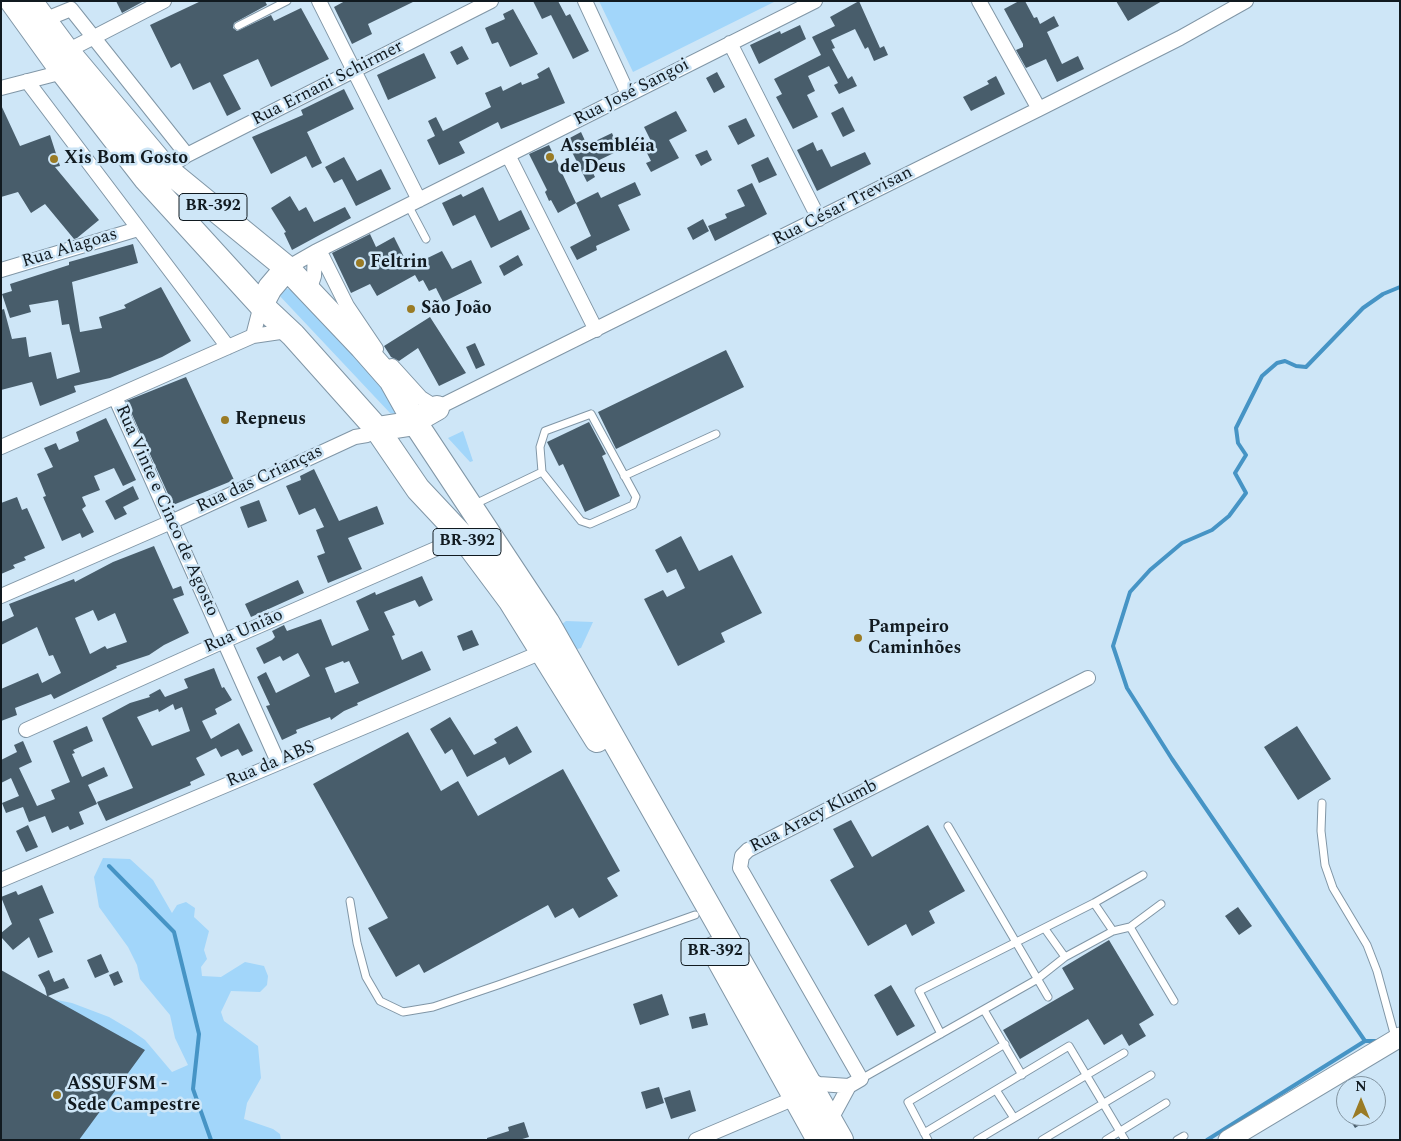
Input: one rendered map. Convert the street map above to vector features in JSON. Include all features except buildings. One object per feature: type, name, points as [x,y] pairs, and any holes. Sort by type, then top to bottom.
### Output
[{"type":"highway","name":"BR-392","points":[[12,1],[166,169],[287,268],[385,374],[418,489],[463,537],[510,600],[611,764],[695,915],[800,1088],[830,1133]]},
{"type":"highway","name":"BR-392","points":[[30,1],[44,20],[65,61],[146,179],[261,304],[293,335],[397,419],[429,442],[547,622],[576,672],[800,1088]]},
{"type":"highway","points":[[261,304],[270,288],[287,268]]},
{"type":"street","points":[[2,87],[27,81],[65,61],[93,38],[164,1]]},
{"type":"street","points":[[320,1],[354,70],[413,202]]},
{"type":"street","name":"Rua Ernani Schirmer","points":[[166,169],[187,155],[491,1]]},
{"type":"street","points":[[585,1],[628,94]]},
{"type":"street","name":"Rua José Sangoi","points":[[287,268],[413,202],[815,1]]},
{"type":"street","points":[[979,1],[1039,109]]},
{"type":"street","name":"Rua César Trevisan","points":[[397,419],[596,330],[1180,38],[1246,1]]},
{"type":"street","points":[[44,20],[71,9],[187,155]]},
{"type":"street","points":[[730,44],[819,219]]},
{"type":"street","points":[[27,81],[228,347]]},
{"type":"street","points":[[508,155],[596,330]]},
{"type":"street","name":"Rua Alagoas","points":[[1,270],[138,228]]},
{"type":"street","points":[[309,291],[314,276],[317,251]]},
{"type":"street","points":[[317,251],[347,306],[377,349],[421,398],[397,419]]},
{"type":"street","points":[[253,336],[261,304]]},
{"type":"street","points":[[1,447],[253,336],[287,331],[293,335]]},
{"type":"street","name":"Rua Vinte e Cinco de Agosto","points":[[115,397],[278,762]]},
{"type":"street","name":"Rua das Crianças","points":[[1,596],[171,522],[397,419]]},
{"type":"street","name":"Rua União","points":[[26,730],[224,640],[463,537]]},
{"type":"street","name":"Rua da ABS","points":[[1,880],[542,652]]},
{"type":"street","name":"Rua Aracy Klumb","points":[[855,1083],[740,868],[742,856],[748,850],[1088,678]]},
{"type":"street","points":[[1228,1140],[1398,1038]]},
{"type":"street","points":[[696,1140],[800,1088],[819,1084],[855,1083],[830,1133]]},
{"type":"lane","points":[[238,26],[287,1]]},
{"type":"lane","points":[[413,202],[426,239]]},
{"type":"lane","points":[[591,414],[636,497],[633,505],[590,524],[581,521],[542,472],[540,447],[545,432],[591,414]]},
{"type":"lane","points":[[624,476],[716,434]]},
{"type":"lane","points":[[471,507],[542,472]]},
{"type":"lane","points":[[1322,803],[1321,831],[1325,865],[1333,888],[1362,936],[1377,971],[1398,1038]]},
{"type":"lane","points":[[948,826],[1036,980],[1048,997]]},
{"type":"lane","points":[[941,1034],[919,991],[1014,942],[1045,929],[1143,875]]},
{"type":"lane","points":[[350,900],[357,943],[366,977],[380,1001],[403,1012],[433,1006],[489,988],[695,915]]},
{"type":"lane","points":[[1094,903],[1113,930]]},
{"type":"lane","points":[[855,1083],[1036,980],[1065,957],[1113,930],[1130,927],[1161,904]]},
{"type":"lane","points":[[1130,927],[1174,1001]]},
{"type":"lane","points":[[1045,929],[1065,957]]},
{"type":"lane","points":[[984,1010],[1022,1074]]},
{"type":"lane","points":[[1005,1044],[908,1102],[926,1136],[996,1090],[1069,1046],[1125,1140]]},
{"type":"lane","points":[[977,1140],[1124,1053]]},
{"type":"lane","points":[[1042,1140],[1151,1075]]},
{"type":"lane","points":[[996,1090],[1014,1118]]},
{"type":"lane","points":[[1106,1140],[1166,1103]]},
{"type":"lane","points":[[1177,1140],[1184,1136]]},
{"type":"shaded area","points":[[599,1],[776,1],[633,72]]},
{"type":"shaded area","points":[[280,287],[292,290],[377,376],[399,411],[396,414],[390,413],[277,293]]},
{"type":"shaded area","points":[[463,431],[473,461],[470,462],[448,438]]},
{"type":"shaded area","points":[[566,621],[593,622],[581,648],[574,650],[561,625]]},
{"type":"shaded area","points":[[103,858],[130,859],[153,880],[172,913],[177,905],[186,902],[195,908],[194,917],[209,931],[204,950],[207,959],[201,967],[202,976],[221,977],[245,962],[264,966],[268,976],[267,985],[260,992],[231,991],[221,1012],[224,1021],[258,1046],[261,1078],[247,1103],[244,1119],[273,1129],[280,1134],[281,1140],[25,1140],[42,997],[72,1003],[109,1017],[145,1040],[172,1072],[188,1065],[175,1038],[170,1015],[140,979],[137,965],[128,947],[99,907],[94,877]]},
{"type":"waterway","points":[[1365,1041],[1172,759],[1127,688],[1113,646],[1130,592],[1150,570],[1182,543],[1212,530],[1229,516],[1246,493],[1235,473],[1246,455],[1238,443],[1236,428],[1262,376],[1277,363],[1285,361],[1296,366],[1306,367],[1363,308],[1383,294],[1400,287]]},
{"type":"waterway","points":[[109,866],[174,932],[199,1034],[193,1089],[211,1140]]},
{"type":"waterway","points":[[1207,1140],[1365,1041],[1380,1041]]},
{"type":"place","name":"Assembléia de Deus","points":[[550,157]]},
{"type":"place","name":"Xis Bom Gosto","points":[[54,159]]},
{"type":"place","name":"Feltrin","points":[[360,263]]},
{"type":"place","name":"São João","points":[[411,309]]},
{"type":"place","name":"Repneus","points":[[225,420]]},
{"type":"place","name":"Pampeiro Caminhões","points":[[858,638]]},
{"type":"place","name":"ASSUFSM - Sede Campestre","points":[[57,1095]]}]
